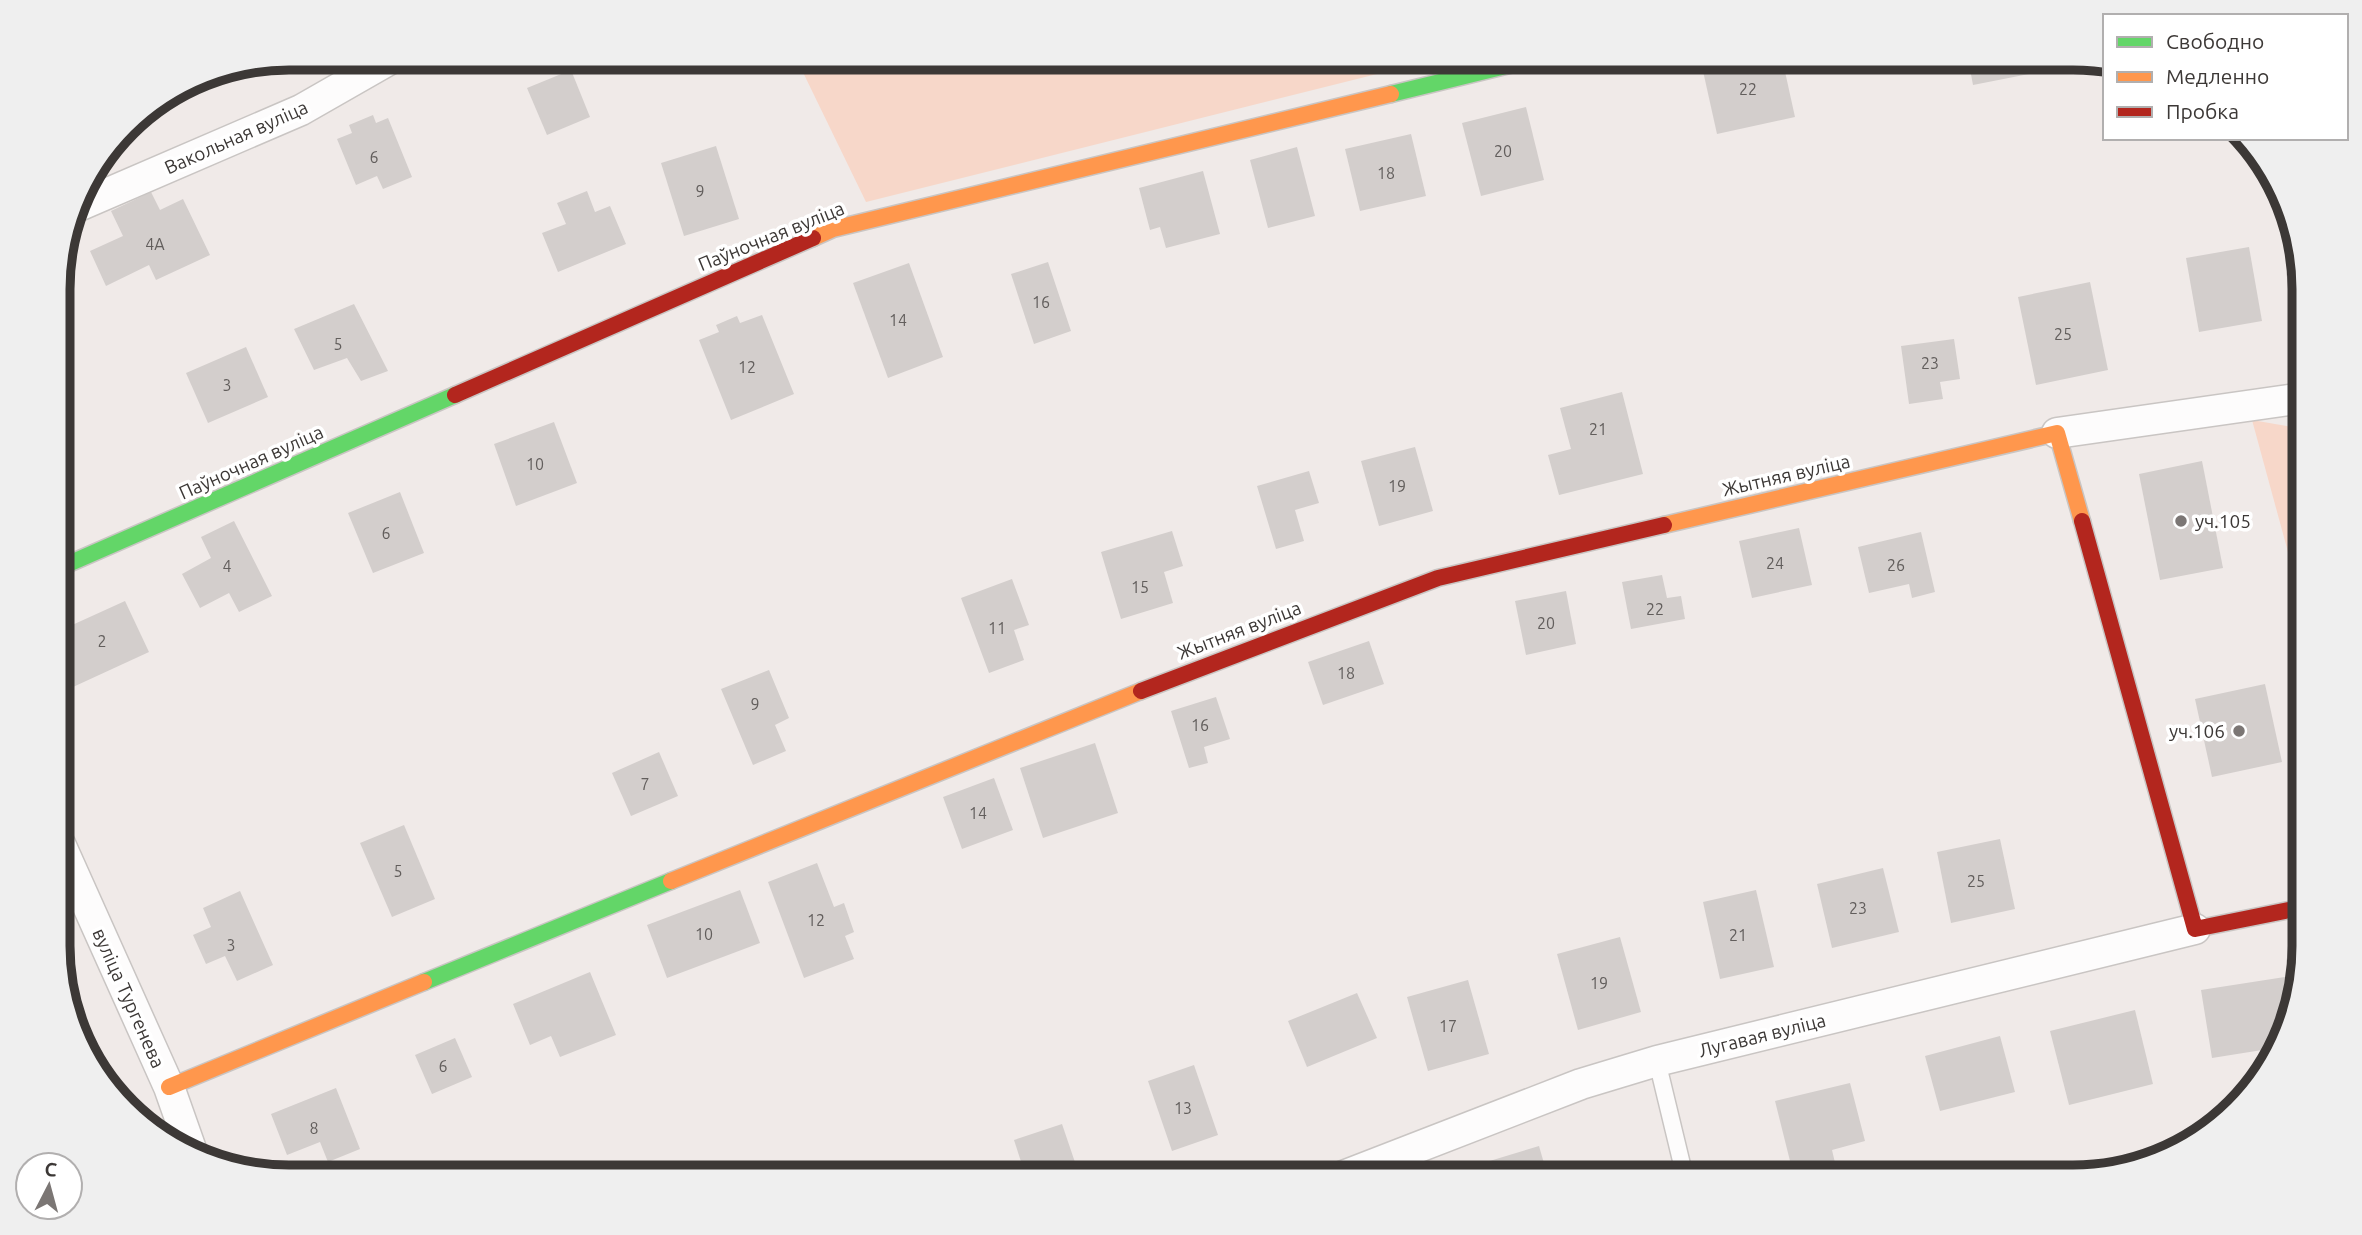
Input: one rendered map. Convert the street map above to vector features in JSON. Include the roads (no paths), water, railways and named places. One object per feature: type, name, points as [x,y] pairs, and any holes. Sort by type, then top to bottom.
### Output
[{"type":"street","name":"Вакольная вуліца","points":[[89,202],[301,110],[371,70]]},
{"type":"street","name":"Паўночная вуліца","points":[[70,563],[833,229],[1489,70]]},
{"type":"street","points":[[2292,400],[2057,433],[2195,929],[2292,909]]},
{"type":"street","name":"Жытняя вуліца","points":[[169,1087],[938,772],[1288,633],[1437,578],[2057,433]]},
{"type":"street","name":"вуліца Тургенева","points":[[70,866],[169,1087],[187,1139]]},
{"type":"street","name":"Лугавая вуліца","points":[[1371,1165],[1581,1084],[1657,1061],[2195,929]]},
{"type":"lane","points":[[1657,1061],[1682,1165]]},
{"type":"place","name":"уч.105","points":[[2181,521]]},
{"type":"place","name":"уч.106","points":[[2239,731]]}]
